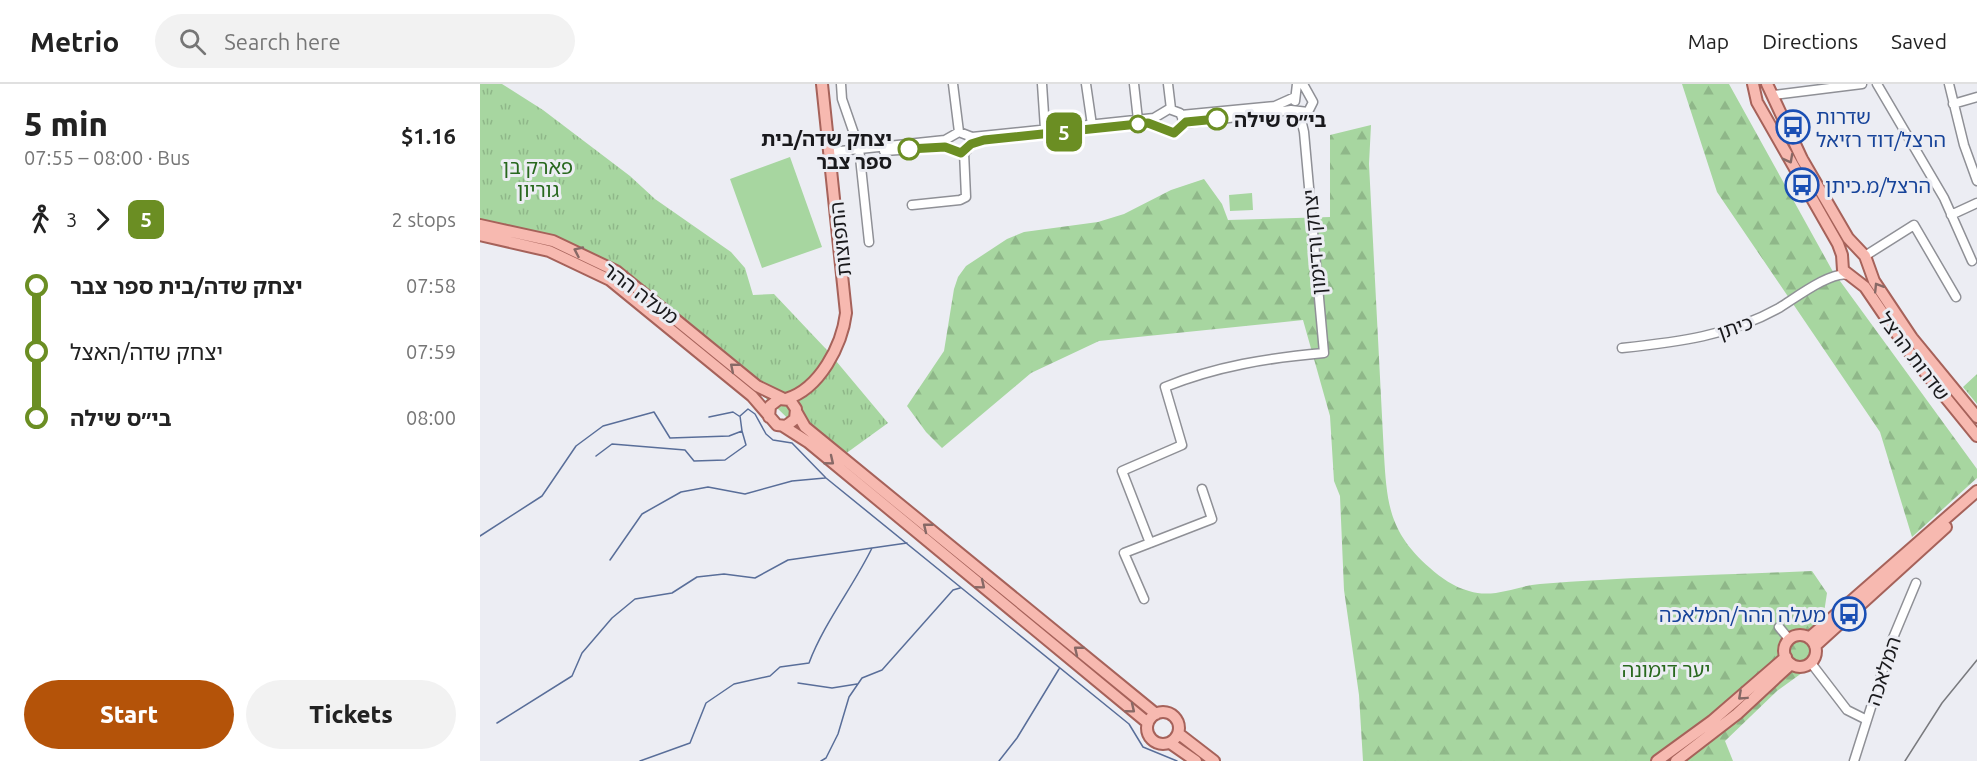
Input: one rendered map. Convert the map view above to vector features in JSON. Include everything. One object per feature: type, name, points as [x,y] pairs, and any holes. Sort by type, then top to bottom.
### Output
[{"type":"main road","name":"התפוצות","points":[[796,411],[809,384],[834,352],[842,333],[846,313],[831,152],[822,84]]},
{"type":"main road","points":[[1753,84],[1762,108],[1838,244],[1843,270],[1849,276],[1862,274],[1864,257],[1846,253],[1842,261]]},
{"type":"main road","points":[[1756,96],[1757,89],[1771,92],[1768,110],[1762,108]]},
{"type":"main road","name":"שדרות הרצל","points":[[1771,92],[1779,115],[1815,182],[1864,257],[1874,280],[1902,324],[1977,417]]},
{"type":"main road","name":"מעלה ההר","points":[[480,225],[553,241],[616,271],[756,386],[784,398]]},
{"type":"main road","name":"מעלה ההר","points":[[480,235],[549,251],[610,280],[743,389],[769,417]]},
{"type":"main road","name":"שדרות הרצל","points":[[1849,276],[1865,287],[1903,344],[1977,436]]},
{"type":"main road","name":"התפוצות","points":[[784,398],[809,384]]},
{"type":"main road","points":[[784,398],[811,432],[1152,718],[808,442],[783,426],[774,424],[769,417],[772,402],[784,398]]},
{"type":"main road","points":[[783,426],[791,423],[796,411]]},
{"type":"main road","points":[[1812,642],[1977,491]]},
{"type":"main road","points":[[1812,642],[1977,499]]},
{"type":"main road","points":[[1801,635],[1812,642],[1815,657],[1811,663],[1803,667],[1788,661],[1785,648],[1790,639],[1801,635]]},
{"type":"main road","points":[[1657,761],[1788,661]]},
{"type":"main road","points":[[1676,761],[1725,724],[1788,661]]},
{"type":"main road","points":[[1165,712],[1174,716],[1179,725],[1179,734],[1170,743],[1160,744],[1150,738],[1152,718],[1165,712]]},
{"type":"main road","points":[[1179,734],[1214,761]]},
{"type":"main road","points":[[1170,743],[1196,761]]},
{"type":"street","points":[[841,84],[842,99],[860,150],[870,242]]},
{"type":"street","points":[[912,205],[960,200],[966,197],[965,141],[953,84]]},
{"type":"street","points":[[1042,84],[1045,129]]},
{"type":"street","points":[[1086,84],[1092,125]]},
{"type":"street","points":[[1134,84],[1138,120]]},
{"type":"street","points":[[1168,84],[1171,109]]},
{"type":"street","points":[[860,150],[951,138],[965,141],[984,140],[1148,123],[1166,132],[1174,133],[1182,124],[1301,111],[1295,96],[1297,84]]},
{"type":"street","points":[[1771,92],[1862,84]]},
{"type":"street","points":[[1877,84],[1944,198],[1972,261]]},
{"type":"street","points":[[1949,84],[1977,181]]},
{"type":"street","points":[[1171,109],[1180,114],[1275,106],[1295,96],[1305,87]]},
{"type":"street","name":"יצחק ורדימון","points":[[1150,543],[1122,471],[1182,445],[1166,387],[1201,373],[1258,360],[1324,353],[1301,111],[1312,108],[1313,102],[1305,87]]},
{"type":"street","points":[[1953,104],[1977,97]]},
{"type":"street","points":[[965,141],[1045,129],[1138,120],[1160,116],[1171,109]]},
{"type":"street","points":[[1180,114],[1182,124]]},
{"type":"street","points":[[1160,116],[1160,127]]},
{"type":"street","points":[[951,138],[952,150]]},
{"type":"street","points":[[831,152],[945,147],[958,153],[965,141]]},
{"type":"street","points":[[1951,215],[1977,203]]},
{"type":"street","points":[[1864,257],[1914,225],[1956,297]]},
{"type":"street","points":[[1842,261],[1836,274],[1849,276]]},
{"type":"street","name":"כיתן","points":[[1622,348],[1678,342],[1727,332],[1767,314],[1836,274]]},
{"type":"street","points":[[1144,599],[1124,553],[1212,519],[1202,489]]},
{"type":"street","name":"המלאכה","points":[[1854,761],[1893,638],[1916,583]]},
{"type":"street","points":[[1779,627],[1790,639]]},
{"type":"street","points":[[1811,663],[1847,710],[1867,720]]},
{"type":"green space","name":"פארק בן גוריון","points":[[480,84],[502,84],[543,110],[630,176],[655,199],[731,252],[745,268],[753,295],[774,294],[826,349],[888,423],[841,457],[818,448],[774,405],[582,250],[480,222]]},
{"type":"green space","points":[[1682,84],[1729,84],[1832,270],[1977,469],[1977,478],[1912,537],[1880,432],[1717,192]]},
{"type":"green space","name":"יער דימונה","points":[[1371,125],[1369,164],[1385,473],[1393,518],[1406,543],[1430,568],[1448,582],[1469,591],[1487,594],[1531,585],[1812,571],[1827,593],[1820,639],[1806,670],[1777,691],[1725,741],[1733,761],[1363,761],[1359,695],[1344,590],[1340,496],[1334,481],[1330,416],[1303,320],[1099,341],[1031,373],[942,448],[926,432],[907,406],[944,351],[958,277],[966,266],[1007,239],[1024,232],[1098,222],[1124,214],[1171,190],[1204,179],[1222,204],[1228,220],[1330,217],[1330,135]]},
{"type":"green space","points":[[790,157],[822,247],[762,268],[730,179]]},
{"type":"green space","points":[[1252,193],[1253,210],[1230,211],[1229,195]]},
{"type":"green space","points":[[1977,374],[1977,404],[1963,387]]},
{"type":"waterway","points":[[480,536],[542,496],[576,446],[603,426],[654,412],[670,438],[729,436],[742,431],[740,416],[748,409],[755,414],[766,434],[773,440],[792,443],[826,478],[1129,724],[1143,747],[1177,761]]},
{"type":"waterway","points":[[709,417],[733,412],[739,416]]},
{"type":"waterway","points":[[596,456],[612,444],[685,450],[694,461],[725,460],[746,445],[742,431]]},
{"type":"waterway","points":[[610,560],[642,514],[681,492],[708,487],[745,494],[792,481],[825,478]]},
{"type":"waterway","points":[[497,723],[572,676],[582,653],[612,618],[635,599],[672,593],[697,577],[724,574],[755,578],[788,560],[907,543]]},
{"type":"waterway","points":[[640,761],[690,743],[706,703],[734,684],[770,676],[780,667],[809,663],[822,634],[872,548]]},
{"type":"waterway","points":[[821,761],[826,758],[838,734],[849,697],[862,678],[882,670],[953,590],[960,588]]},
{"type":"waterway","points":[[999,761],[1017,738],[1059,669]]},
{"type":"waterway","points":[[798,683],[832,688],[857,684]]},
{"type":"railway","points":[[1905,761],[1942,703],[1977,660]]},
{"type":"bus line","name":"5","points":[[909,149],[945,147],[961,153],[971,144],[984,140],[1148,123],[1158,125],[1166,132],[1174,133],[1186,122],[1217,119]]},
{"type":"place","name":"בי״ס שילה","points":[[1217,119]]},
{"type":"place","name":"שדרות הרצל/דוד רזיאל","points":[[1793,127]]},
{"type":"place","name":"יצחק שדה/בית ספר צבר","points":[[909,149]]},
{"type":"place","name":"הרצל/מ.כיתן","points":[[1802,185]]},
{"type":"place","name":"מעלה ההר/המלאכה","points":[[1849,614]]}]
